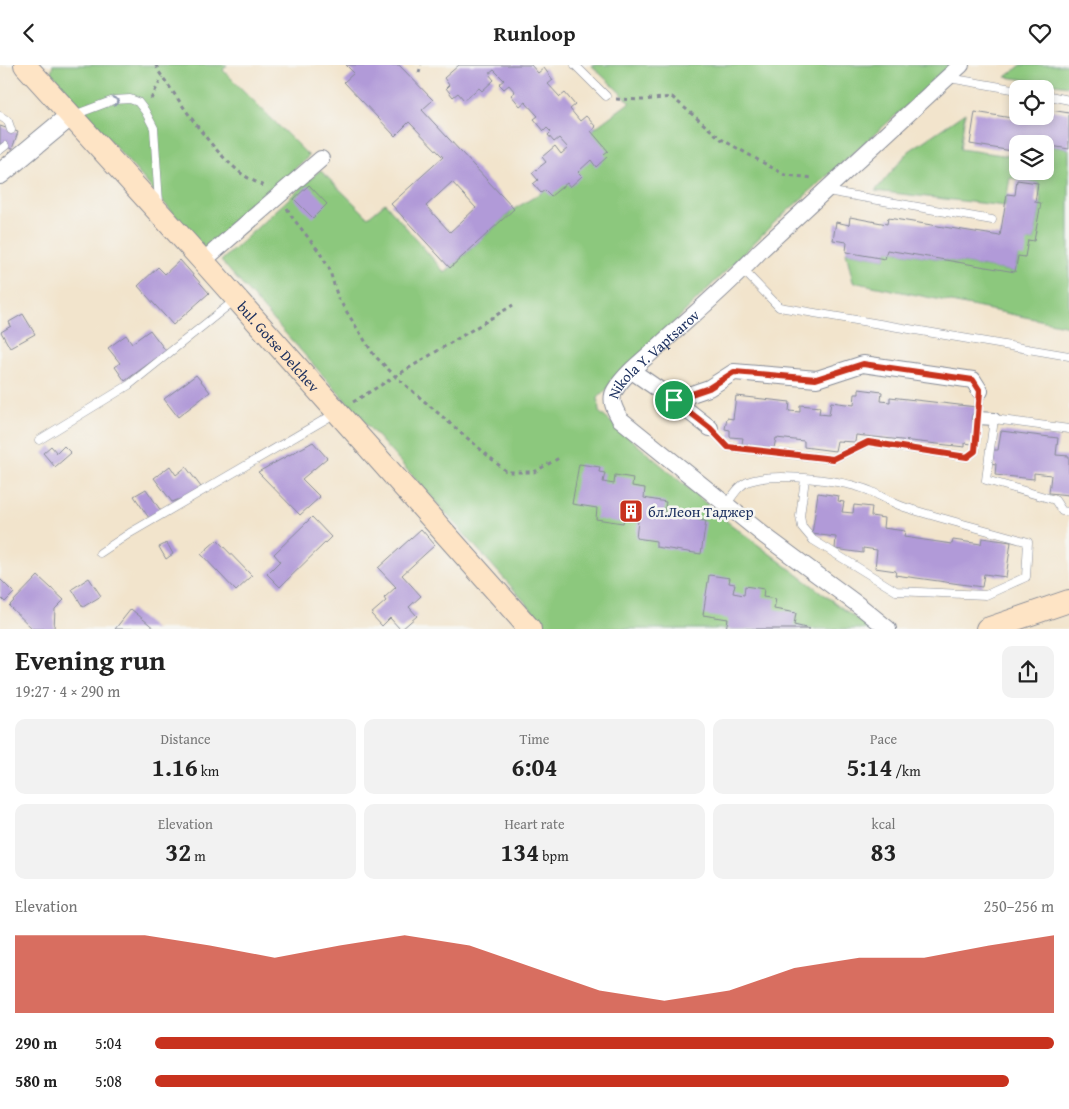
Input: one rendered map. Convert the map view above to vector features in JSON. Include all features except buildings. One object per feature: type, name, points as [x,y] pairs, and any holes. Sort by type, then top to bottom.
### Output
[{"type":"main road","name":"bul. Gotse Delchev","points":[[25,65],[203,261],[530,629]]},
{"type":"main road","points":[[987,629],[1069,601]]},
{"type":"street","name":"Nikola Y. Vaptsarov","points":[[888,629],[726,505],[620,419],[612,401],[614,391],[632,371],[961,65]]},
{"type":"street","points":[[0,174],[70,116]]},
{"type":"street","points":[[203,261],[321,159]]},
{"type":"street","points":[[674,400],[709,388],[734,372],[816,379],[863,364],[973,380],[980,391]]},
{"type":"street","points":[[632,371],[710,428]]},
{"type":"street","points":[[978,418],[994,419]]},
{"type":"lane","points":[[575,65],[606,96]]},
{"type":"lane","points":[[947,78],[1009,89]]},
{"type":"lane","points":[[1054,97],[1069,100]]},
{"type":"lane","points":[[70,116],[114,101],[130,99],[138,102],[154,128],[160,215]]},
{"type":"lane","points":[[0,116],[8,121],[11,130]]},
{"type":"lane","points":[[827,189],[992,220]]},
{"type":"lane","points":[[742,270],[779,307],[1069,356]]},
{"type":"lane","points":[[38,440],[129,385],[236,298]]},
{"type":"lane","points":[[710,428],[728,447],[833,459],[868,442],[967,457],[975,451],[980,391]]},
{"type":"lane","points":[[100,553],[130,533],[338,412]]},
{"type":"lane","points":[[1069,429],[994,419],[986,480],[1055,500],[1062,511],[1069,512]]},
{"type":"lane","points":[[726,505],[742,485],[749,481],[764,478],[805,479],[836,481],[868,490],[902,506],[1028,542],[1026,577],[986,595],[896,591],[813,540],[802,527],[800,516],[805,479]]},
{"type":"path","points":[[156,65],[189,117],[209,142],[244,175],[280,195],[292,217],[318,249],[329,268],[338,298],[360,335],[374,355],[396,377],[507,472],[534,472],[559,458]]},
{"type":"path","points":[[419,73],[421,65]]},
{"type":"path","points":[[145,111],[162,77]]},
{"type":"path","points":[[606,96],[619,101],[643,101],[672,97],[720,139],[785,175],[822,179],[827,189]]},
{"type":"path","points":[[338,412],[513,305]]},
{"type":"green space","points":[[53,65],[227,65],[223,70],[309,156],[205,250],[51,72]]},
{"type":"green space","points":[[591,65],[953,65],[775,222],[598,398],[599,412],[729,523],[870,629],[549,629],[221,261],[320,170],[368,217],[385,203],[445,273],[514,209],[541,193],[596,127],[630,102]]},
{"type":"green space","points":[[1021,65],[1069,65],[1069,86],[1054,84],[1054,80],[1027,80],[1006,77]]},
{"type":"green space","points":[[965,113],[960,149],[1009,156],[1010,180],[1005,206],[875,191],[909,151]]},
{"type":"green space","points":[[1054,146],[1069,149],[1069,326],[853,282],[846,252],[885,259],[887,250],[1015,272],[1018,256],[1028,240],[1034,241],[1041,203],[1038,183],[1021,180],[1054,180]]},
{"type":"place","name":"бл.Леон Таджер","points":[[631,511]]},
{"type":"route","points":[[863,364],[973,380],[980,391],[975,451],[967,457],[868,442],[833,459],[728,447],[710,428],[674,400],[709,388],[734,372],[816,379],[863,364]]}]
